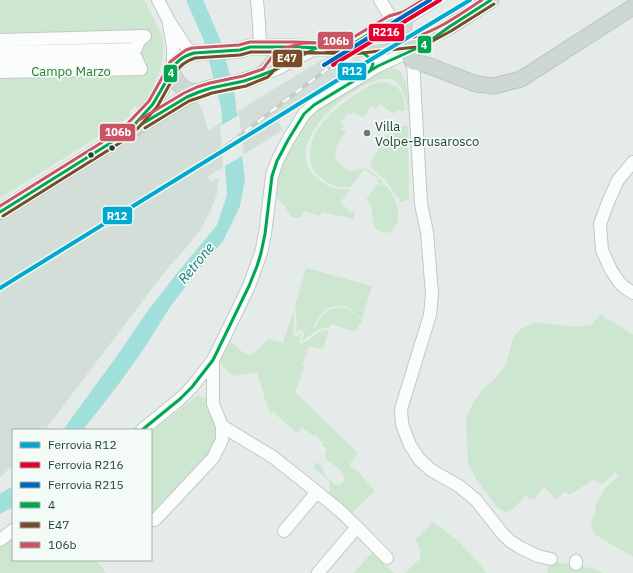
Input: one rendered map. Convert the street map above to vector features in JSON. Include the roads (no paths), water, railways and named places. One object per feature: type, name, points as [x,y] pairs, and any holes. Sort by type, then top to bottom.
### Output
[{"type":"main road","points":[[0,212],[187,97],[205,90],[244,81],[262,74],[280,56],[288,52],[354,43],[433,0]]},
{"type":"main road","points":[[413,56],[424,58],[424,45],[491,0]]},
{"type":"main road","points":[[120,137],[136,124],[153,104],[172,69],[181,59],[188,55],[250,47],[353,49],[385,46],[413,56],[476,84],[494,86],[521,79],[633,7]]},
{"type":"main road","points":[[399,19],[413,56]]},
{"type":"main road","points":[[413,56],[421,41],[449,27]]},
{"type":"main road","points":[[235,50],[252,53],[258,56],[263,61],[264,67],[262,74]]},
{"type":"main road","points":[[172,69],[175,78],[183,87],[188,90],[205,90]]},
{"type":"street","points":[[158,0],[169,21],[186,47],[190,51],[198,53]]},
{"type":"street","points":[[257,0],[260,47]]},
{"type":"street","points":[[143,429],[180,400],[213,360],[249,286],[257,266],[265,234],[272,176],[277,161],[304,114],[314,105],[371,67],[397,27],[399,19],[380,0]]},
{"type":"street","points":[[169,21],[173,47],[172,69]]},
{"type":"street","points":[[0,40],[145,36],[140,41],[136,49],[0,52]]},
{"type":"street","points":[[353,49],[368,56],[371,67]]},
{"type":"street","points":[[371,67],[413,56],[421,204],[428,240],[432,294],[430,315],[401,409],[402,424],[410,445],[419,459],[431,470],[459,486],[476,500],[510,541],[538,556],[552,559]]},
{"type":"street","points":[[0,60],[136,58],[141,68],[0,72]]},
{"type":"street","points":[[633,162],[618,180],[600,224],[602,250],[611,270],[619,282],[633,293]]},
{"type":"street","points":[[155,520],[213,458],[222,440],[222,426],[213,404],[213,360]]},
{"type":"street","points":[[222,426],[273,458],[317,492],[339,510],[387,558]]},
{"type":"street","points":[[284,531],[317,492]]},
{"type":"street","points":[[318,573],[357,527]]},
{"type":"street","points":[[0,540],[12,531]]},
{"type":"water","name":"Retrone","points":[[186,0],[203,0],[220,39],[234,90],[245,179],[240,206],[223,241],[170,307],[145,347],[84,429],[64,429],[147,312],[217,225],[227,195],[221,107],[204,41]]},
{"type":"water","points":[[12,487],[12,508],[0,514],[0,494]]},
{"type":"railway","points":[[207,161],[333,65]]},
{"type":"rail line","name":"R215","points":[[324,65],[430,0]]},
{"type":"rail line","name":"R216","points":[[333,65],[440,0]]},
{"type":"rail line","name":"R12","points":[[0,288],[470,0]]},
{"type":"place","name":"Villa Volpe-Brusarosco","points":[[367,133]]},
{"type":"park label","name":"Campo Marzo","points":[[71,71]]}]
